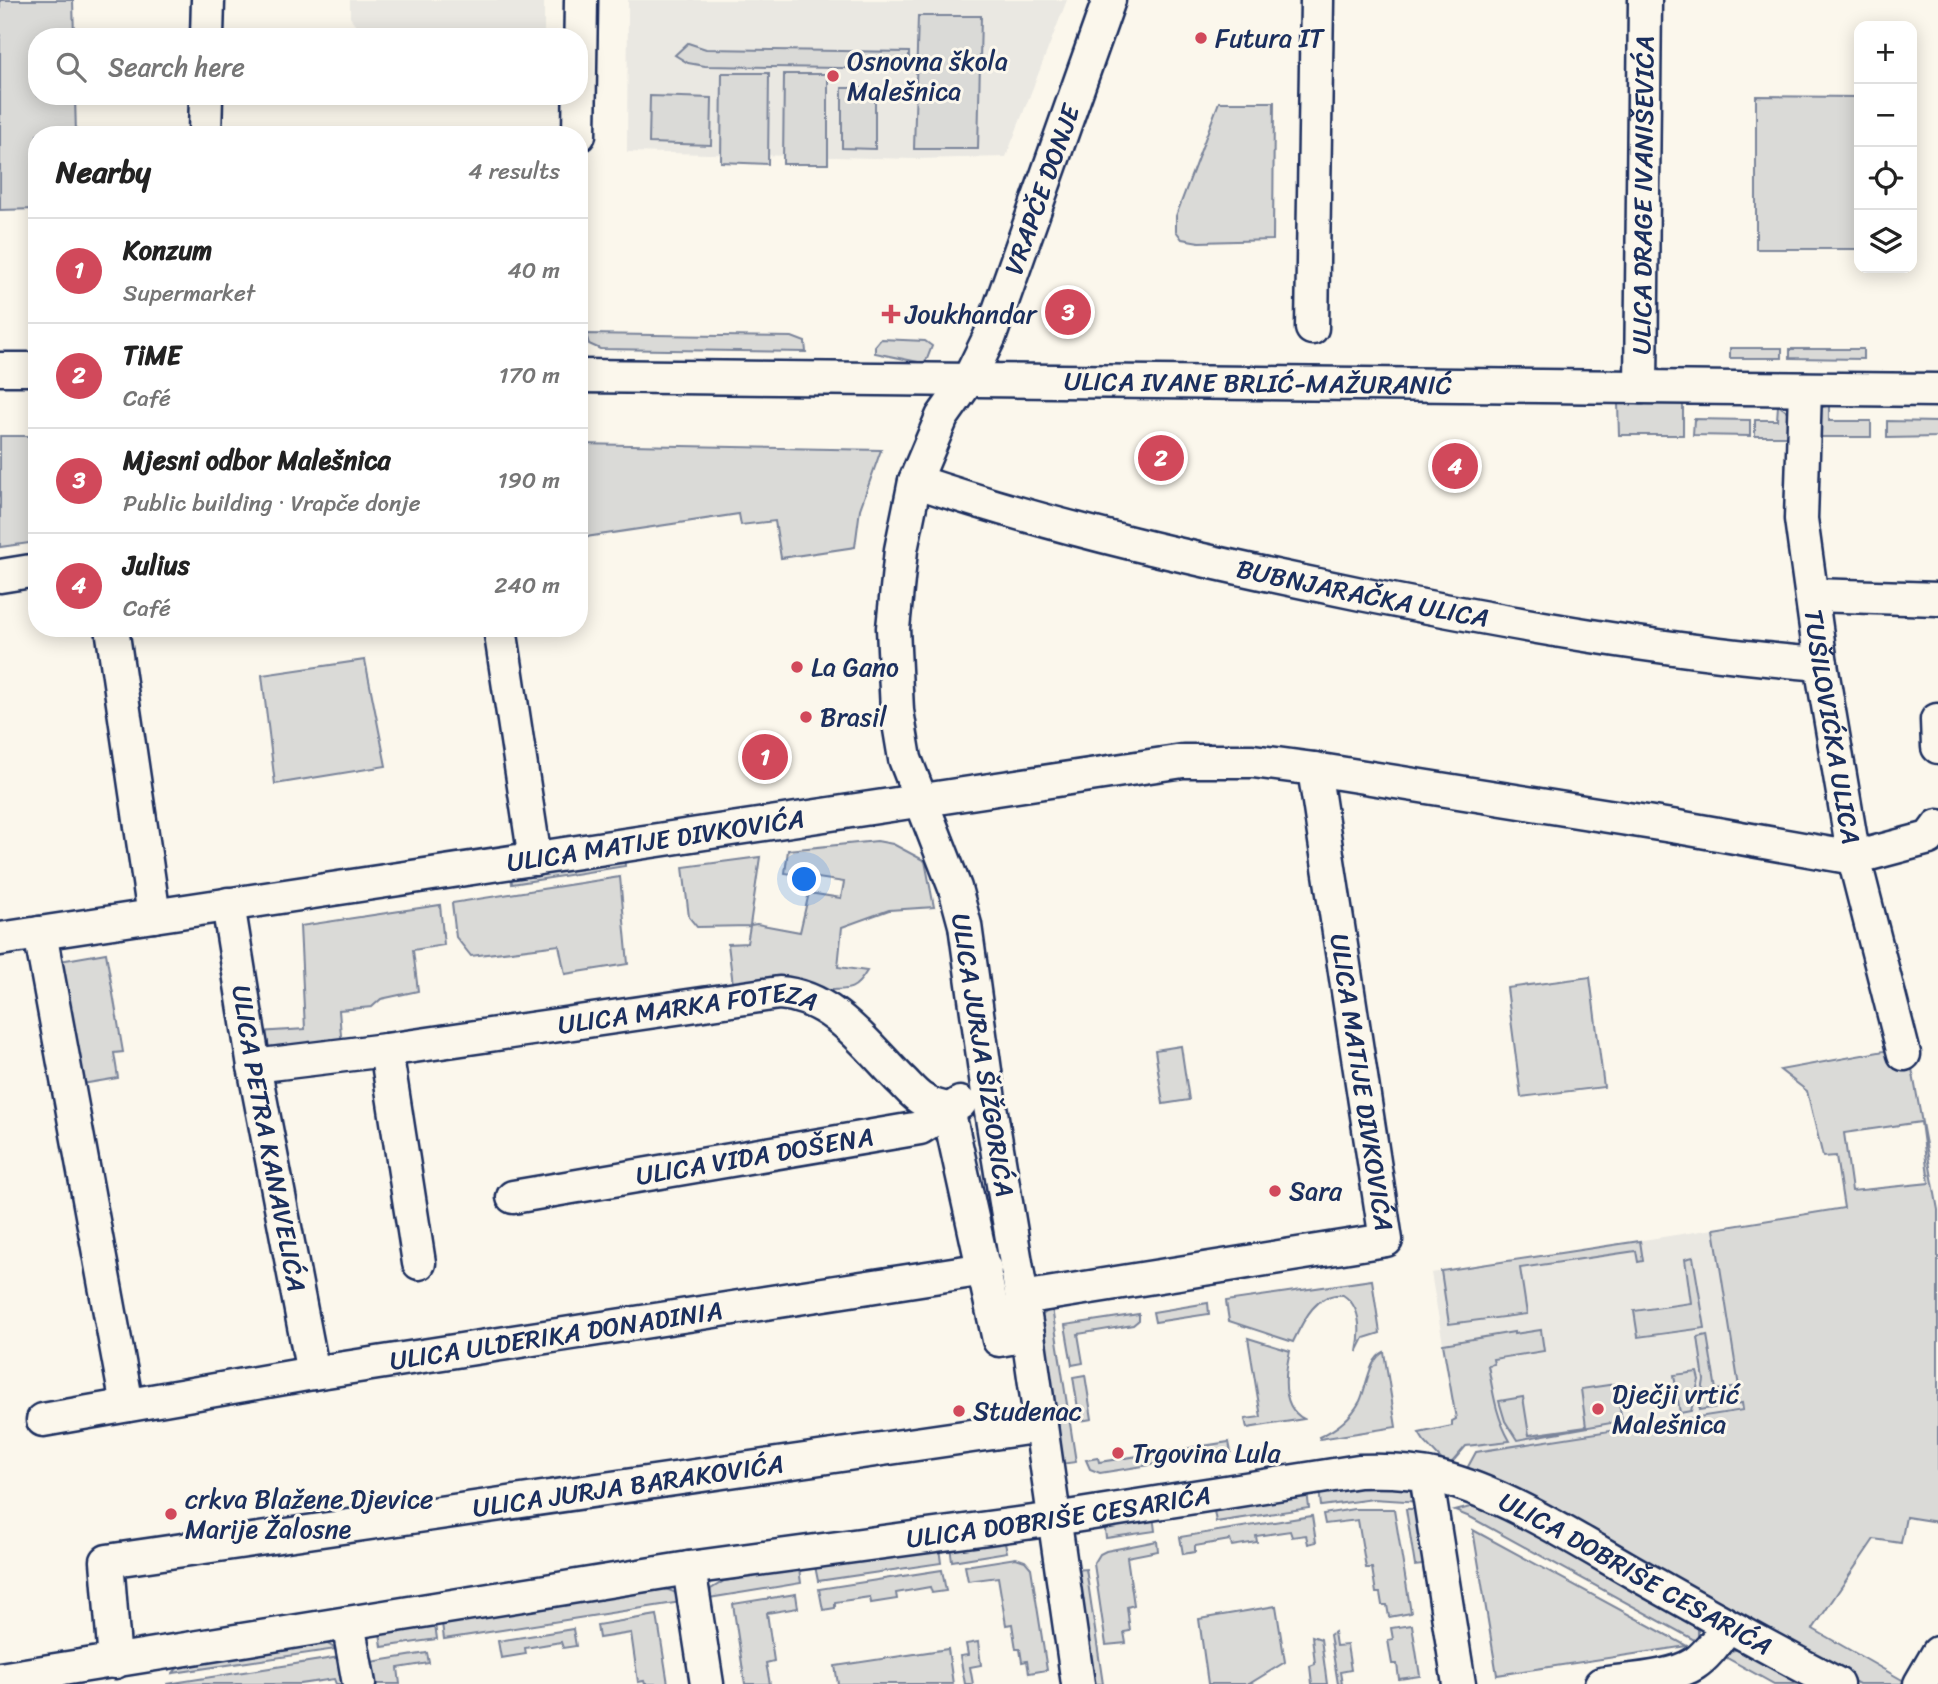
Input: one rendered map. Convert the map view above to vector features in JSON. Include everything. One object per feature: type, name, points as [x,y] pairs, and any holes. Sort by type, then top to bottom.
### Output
[{"type":"street","points":[[207,28],[208,0]]},
{"type":"street","points":[[581,0],[581,28]]},
{"type":"street","name":"VRAPČE DONJE","points":[[969,379],[990,335],[1109,0]]},
{"type":"street","points":[[1311,328],[1317,0]]},
{"type":"street","name":"ULICA DRAGE IVANIŠEVIĆA","points":[[1641,387],[1645,0]]},
{"type":"street","points":[[205,126],[206,105]]},
{"type":"street","points":[[579,105],[579,126]]},
{"type":"street","points":[[0,369],[28,369]]},
{"type":"street","name":"ULICA IVANE BRLIĆ-MAŽURANIĆ","points":[[588,376],[1938,390]]},
{"type":"street","name":"ULICA JURJA ŠIŽGORIĆA","points":[[969,379],[942,417],[915,481],[901,550],[893,628],[897,711],[905,759],[955,888],[965,925],[989,1100],[1028,1335],[1079,1684]]},
{"type":"street","name":"TUŠILOVIĆKA ULICA","points":[[1805,389],[1801,519],[1821,664],[1854,858],[1904,1054]]},
{"type":"street","name":"BUBNJARAČKA ULICA","points":[[915,481],[979,503],[1235,568],[1355,593],[1516,624],[1729,657],[1821,664]]},
{"type":"street","points":[[0,576],[28,571]]},
{"type":"street","name":"TUŠILOVIĆKA ULICA","points":[[1812,595],[1938,599]]},
{"type":"street","points":[[113,637],[154,916]]},
{"type":"street","points":[[501,637],[535,859]]},
{"type":"street","name":"ULICA MATIJE DIVKOVIĆA","points":[[0,939],[1184,761],[1253,761],[1314,769],[1854,858]]},
{"type":"street","name":"ULICA MATIJE DIVKOVIĆA","points":[[1022,1298],[1386,1240],[1314,769]]},
{"type":"street","points":[[1854,858],[1929,838],[1938,826]]},
{"type":"street","name":"ULICA PETRA KANAVELIĆA","points":[[228,904],[254,1066],[313,1373]]},
{"type":"street","points":[[40,933],[127,1405]]},
{"type":"street","name":"ULICA MARKA FOTEZA","points":[[254,1066],[386,1050],[779,993],[797,994],[814,1000],[829,1010],[921,1099],[948,1109]]},
{"type":"street","points":[[386,1050],[419,1263]]},
{"type":"street","name":"ULICA VIDA DOŠENA","points":[[513,1197],[920,1128],[959,1103],[989,1100]]},
{"type":"street","name":"ULICA JURJA ŠIŽGORIĆA","points":[[948,1109],[999,1340],[1028,1335]]},
{"type":"street","name":"ULICA ULDERIKA DONADINIA","points":[[43,1420],[313,1373],[985,1269]]},
{"type":"street","name":"ULICA JURJA BARAKOVIĆA","points":[[115,1662],[107,1561],[1041,1426]]},
{"type":"street","name":"ULICA DOBRIŠE CESARIĆA","points":[[0,1679],[690,1568],[1055,1518],[1359,1471],[1383,1470],[1426,1475],[1484,1493],[1544,1522],[1728,1626],[1838,1684]]},
{"type":"street","points":[[1426,1475],[1459,1684]]},
{"type":"street","points":[[690,1568],[706,1684]]},
{"type":"street","points":[[348,1623],[359,1684]]},
{"type":"street","points":[[1601,1684],[1679,1671],[1692,1666],[1728,1626]]},
{"type":"street","points":[[1920,1684],[1938,1653]]},
{"type":"shaded area","points":[[0,0],[73,0],[74,28],[28,28],[28,105],[75,105],[76,126],[28,126],[28,209],[0,210]]},
{"type":"shaded area","points":[[350,0],[544,0],[544,28],[357,28],[350,17]]},
{"type":"shaded area","name":"Osnovna škola Malešnica","points":[[628,0],[1067,0],[1006,157],[915,159],[627,152]]},
{"type":"shaded area","points":[[918,16],[981,16],[978,149],[914,149]]},
{"type":"shaded area","points":[[688,43],[706,49],[909,52],[909,69],[705,66],[688,63],[675,55]]},
{"type":"shaded area","points":[[722,73],[769,73],[768,164],[721,162]]},
{"type":"shaded area","points":[[784,74],[828,74],[828,164],[783,164]]},
{"type":"shaded area","points":[[842,88],[875,88],[875,149],[842,148]]},
{"type":"shaded area","points":[[650,96],[712,98],[711,145],[649,143]]},
{"type":"shaded area","points":[[1756,96],[1854,97],[1854,249],[1756,249]]},
{"type":"shaded area","points":[[1219,102],[1274,102],[1273,240],[1199,242],[1182,239],[1176,231],[1176,216]]},
{"type":"shaded area","points":[[588,334],[792,337],[805,342],[806,352],[600,349],[589,344]]},
{"type":"shaded area","points":[[881,339],[925,341],[932,346],[923,363],[875,353],[875,346]]},
{"type":"shaded area","points":[[1730,348],[1782,348],[1782,358],[1730,358]]},
{"type":"shaded area","points":[[1790,349],[1863,349],[1863,359],[1790,358]]},
{"type":"shaded area","points":[[1618,404],[1683,404],[1683,435],[1619,435]]},
{"type":"shaded area","points":[[1778,405],[1792,415],[1793,436],[1755,436],[1755,420],[1777,420]]},
{"type":"shaded area","points":[[1829,405],[1829,421],[1871,421],[1871,437],[1813,437],[1820,408]]},
{"type":"shaded area","points":[[1694,419],[1750,420],[1750,436],[1693,435]]},
{"type":"shaded area","points":[[1887,421],[1938,422],[1938,437],[1887,438]]},
{"type":"shaded area","points":[[0,436],[28,436],[28,543],[0,547]]},
{"type":"shaded area","points":[[588,444],[881,450],[860,509],[855,547],[781,558],[775,521],[741,525],[739,514],[588,537]]},
{"type":"shaded area","points":[[365,660],[386,766],[275,784],[262,675]]},
{"type":"shaded area","points":[[877,841],[893,844],[925,861],[934,907],[889,910],[842,927],[838,967],[867,971],[851,988],[827,990],[825,996],[734,993],[728,944],[747,943],[750,926],[697,927],[689,917],[683,867],[760,857],[750,925],[800,932],[809,893],[841,898],[844,882],[785,873],[788,850]]},
{"type":"shaded area","points":[[624,857],[625,866],[512,884],[511,874]]},
{"type":"shaded area","points":[[620,877],[628,964],[565,974],[559,945],[471,956],[456,937],[452,903]]},
{"type":"shaded area","points":[[440,905],[444,945],[413,950],[418,991],[381,999],[372,1007],[339,1010],[342,1048],[266,1056],[258,1032],[305,1029],[300,926]]},
{"type":"shaded area","points":[[106,953],[123,1052],[114,1053],[118,1078],[76,1085],[54,962]]},
{"type":"shaded area","points":[[1590,977],[1604,1087],[1521,1097],[1507,988]]},
{"type":"shaded area","points":[[1181,1046],[1189,1100],[1163,1104],[1155,1050]]},
{"type":"shaded area","points":[[1895,1049],[1911,1063],[1938,1210],[1938,1522],[1906,1517],[1901,1543],[1874,1539],[1813,1629],[1904,1681],[1902,1684],[1859,1684],[1584,1535],[1464,1474],[1476,1452],[1743,1410],[1742,1403],[1699,1410],[1704,1380],[1698,1337],[1707,1335],[1716,1390],[1739,1387],[1714,1229],[1844,1208],[1836,1156],[1823,1157],[1807,1091],[1780,1070]],"holes":[[[1921,1122],[1929,1183],[1852,1191],[1844,1133]]]},
{"type":"shaded area","name":"Dječji vrtić Malešnica","points":[[1714,1229],[1760,1519],[1463,1445],[1431,1273]]},
{"type":"shaded area","points":[[1640,1241],[1643,1261],[1638,1262],[1636,1251],[1520,1268],[1527,1314],[1449,1324],[1441,1271]]},
{"type":"shaded area","points":[[1693,1257],[1705,1328],[1638,1337],[1634,1311],[1691,1303],[1685,1259]]},
{"type":"shaded area","points":[[1372,1280],[1380,1333],[1364,1338],[1357,1352],[1359,1320],[1354,1306],[1343,1295],[1334,1295],[1318,1303],[1306,1317],[1293,1342],[1229,1321],[1226,1301]]},
{"type":"shaded area","points":[[1208,1303],[1209,1314],[1155,1322],[1153,1312]]},
{"type":"shaded area","points":[[1052,1308],[1076,1462],[1061,1464],[1039,1323],[1041,1316]]},
{"type":"shaded area","points":[[1139,1314],[1139,1320],[1133,1325],[1078,1334],[1083,1363],[1072,1365],[1065,1325]]},
{"type":"shaded area","points":[[1541,1330],[1544,1351],[1493,1359],[1494,1364],[1488,1365],[1498,1414],[1510,1441],[1466,1446],[1448,1467],[1419,1433],[1452,1426],[1452,1421],[1456,1419],[1443,1344]]},
{"type":"shaded area","points":[[1248,1338],[1290,1351],[1286,1379],[1288,1398],[1296,1413],[1304,1419],[1247,1428],[1245,1419],[1261,1417]]},
{"type":"shaded area","points":[[1384,1352],[1396,1427],[1320,1439],[1319,1437],[1338,1427],[1352,1413],[1360,1401],[1375,1360]]},
{"type":"shaded area","points":[[1697,1372],[1699,1380],[1691,1411],[1680,1413],[1674,1375]]},
{"type":"shaded area","points":[[1085,1375],[1092,1419],[1080,1421],[1073,1377]]},
{"type":"shaded area","points":[[1616,1384],[1622,1421],[1517,1440],[1505,1421],[1499,1401],[1523,1397],[1529,1435],[1586,1427],[1581,1389]]},
{"type":"shaded area","points":[[1229,1442],[1231,1452],[1100,1473],[1090,1469],[1086,1460],[1098,1458],[1099,1462]]},
{"type":"shaded area","points":[[1366,1483],[1410,1488],[1416,1492],[1421,1502],[1373,1499],[1321,1506],[1319,1489]]},
{"type":"shaded area","points":[[1307,1491],[1309,1508],[1216,1522],[1213,1505]]},
{"type":"shaded area","points":[[1474,1506],[1496,1513],[1690,1619],[1698,1629],[1698,1642],[1455,1511]]},
{"type":"shaded area","points":[[1354,1509],[1394,1509],[1411,1613],[1389,1617],[1387,1605],[1382,1605],[1380,1593],[1376,1593],[1372,1568],[1366,1568],[1358,1520],[1325,1524],[1323,1514]]},
{"type":"shaded area","points":[[1406,1509],[1417,1509],[1431,1564],[1415,1566]]},
{"type":"shaded area","points":[[1153,1515],[1155,1531],[1106,1538],[1104,1522]]},
{"type":"shaded area","points":[[1312,1516],[1316,1542],[1308,1544],[1306,1535],[1292,1537],[1290,1531],[1256,1536],[1257,1542],[1232,1546],[1230,1540],[1195,1546],[1195,1552],[1183,1554],[1180,1537]]},
{"type":"shaded area","points":[[1473,1530],[1687,1646],[1497,1675]]},
{"type":"shaded area","points":[[1004,1539],[1007,1552],[952,1561],[950,1546]]},
{"type":"shaded area","points":[[1157,1541],[1158,1551],[1127,1557],[1134,1605],[1127,1607],[1130,1631],[1124,1632],[1126,1643],[1106,1645],[1094,1564],[1100,1554],[1106,1551]]},
{"type":"shaded area","points":[[939,1548],[941,1563],[818,1581],[815,1566]]},
{"type":"shaded area","points":[[1016,1558],[1025,1561],[1031,1568],[1047,1670],[1029,1673],[1027,1661],[1022,1662],[1020,1649],[1016,1649],[1012,1624],[1006,1625],[998,1577],[968,1581],[965,1566]]},
{"type":"shaded area","points":[[799,1569],[801,1583],[709,1598],[711,1589],[724,1581]]},
{"type":"shaded area","points":[[1086,1569],[1103,1684],[1093,1684],[1076,1570]]},
{"type":"shaded area","points":[[942,1570],[946,1591],[932,1593],[930,1587],[896,1593],[897,1599],[871,1603],[870,1597],[835,1602],[835,1608],[823,1610],[819,1589]]},
{"type":"shaded area","points":[[663,1588],[674,1592],[681,1602],[444,1639],[442,1623]]},
{"type":"shaded area","points":[[796,1594],[798,1608],[767,1613],[774,1661],[766,1663],[770,1684],[745,1684],[733,1604]]},
{"type":"shaded area","points":[[1276,1606],[1285,1662],[1249,1684],[1208,1684],[1199,1619]]},
{"type":"shaded area","points":[[657,1615],[668,1684],[645,1684],[644,1681],[638,1682],[631,1633],[599,1638],[597,1625]]},
{"type":"shaded area","points":[[435,1624],[437,1639],[382,1647],[380,1632]]},
{"type":"shaded area","points":[[1412,1625],[1420,1676],[1399,1679],[1397,1664],[1392,1664],[1388,1640],[1393,1639],[1391,1628]]},
{"type":"shaded area","points":[[573,1629],[576,1646],[563,1648],[561,1642],[525,1648],[526,1654],[501,1658],[498,1641]]},
{"type":"shaded area","points":[[1334,1632],[1336,1646],[1347,1645],[1351,1670],[1340,1672],[1342,1684],[1338,1684],[1330,1635]]},
{"type":"shaded area","points":[[1312,1636],[1321,1639],[1327,1684],[1312,1684],[1310,1666],[1315,1664]]},
{"type":"shaded area","points":[[324,1642],[336,1649],[173,1673],[179,1666]]},
{"type":"shaded area","points":[[978,1642],[981,1665],[970,1667],[973,1684],[965,1684],[960,1656],[968,1655],[966,1644]]},
{"type":"shaded area","points":[[1742,1648],[1808,1684],[1774,1684],[1720,1654]]},
{"type":"shaded area","points":[[948,1649],[953,1684],[838,1684],[835,1666]]},
{"type":"shaded area","points":[[427,1653],[429,1663],[398,1668],[400,1684],[375,1684],[371,1662]]},
{"type":"shaded area","points":[[340,1657],[344,1684],[336,1684],[334,1679],[300,1684],[167,1684]]},
{"type":"place","name":"Futura IT","points":[[1201,38]]},
{"type":"place","name":"Osnovna škola Malešnica","points":[[833,76]]},
{"type":"place","name":"Mjesni odbor Malešnica","points":[[1068,312]]},
{"type":"place","name":"Joukhandar","points":[[891,314]]},
{"type":"place","name":"TiME","points":[[1161,458]]},
{"type":"place","name":"Julius","points":[[1455,466]]},
{"type":"place","name":"La Gano","points":[[797,667]]},
{"type":"place","name":"Brasil","points":[[806,717]]},
{"type":"place","name":"Konzum","points":[[765,757]]},
{"type":"place","name":"Sara","points":[[1275,1191]]},
{"type":"place","name":"Dječji vrtić Malešnica","points":[[1598,1409]]},
{"type":"place","name":"Studenac","points":[[959,1411]]},
{"type":"place","name":"Trgovina Lula","points":[[1118,1453]]},
{"type":"place","name":"crkva Blažene Djevice Marije Žalosne","points":[[171,1514]]}]
